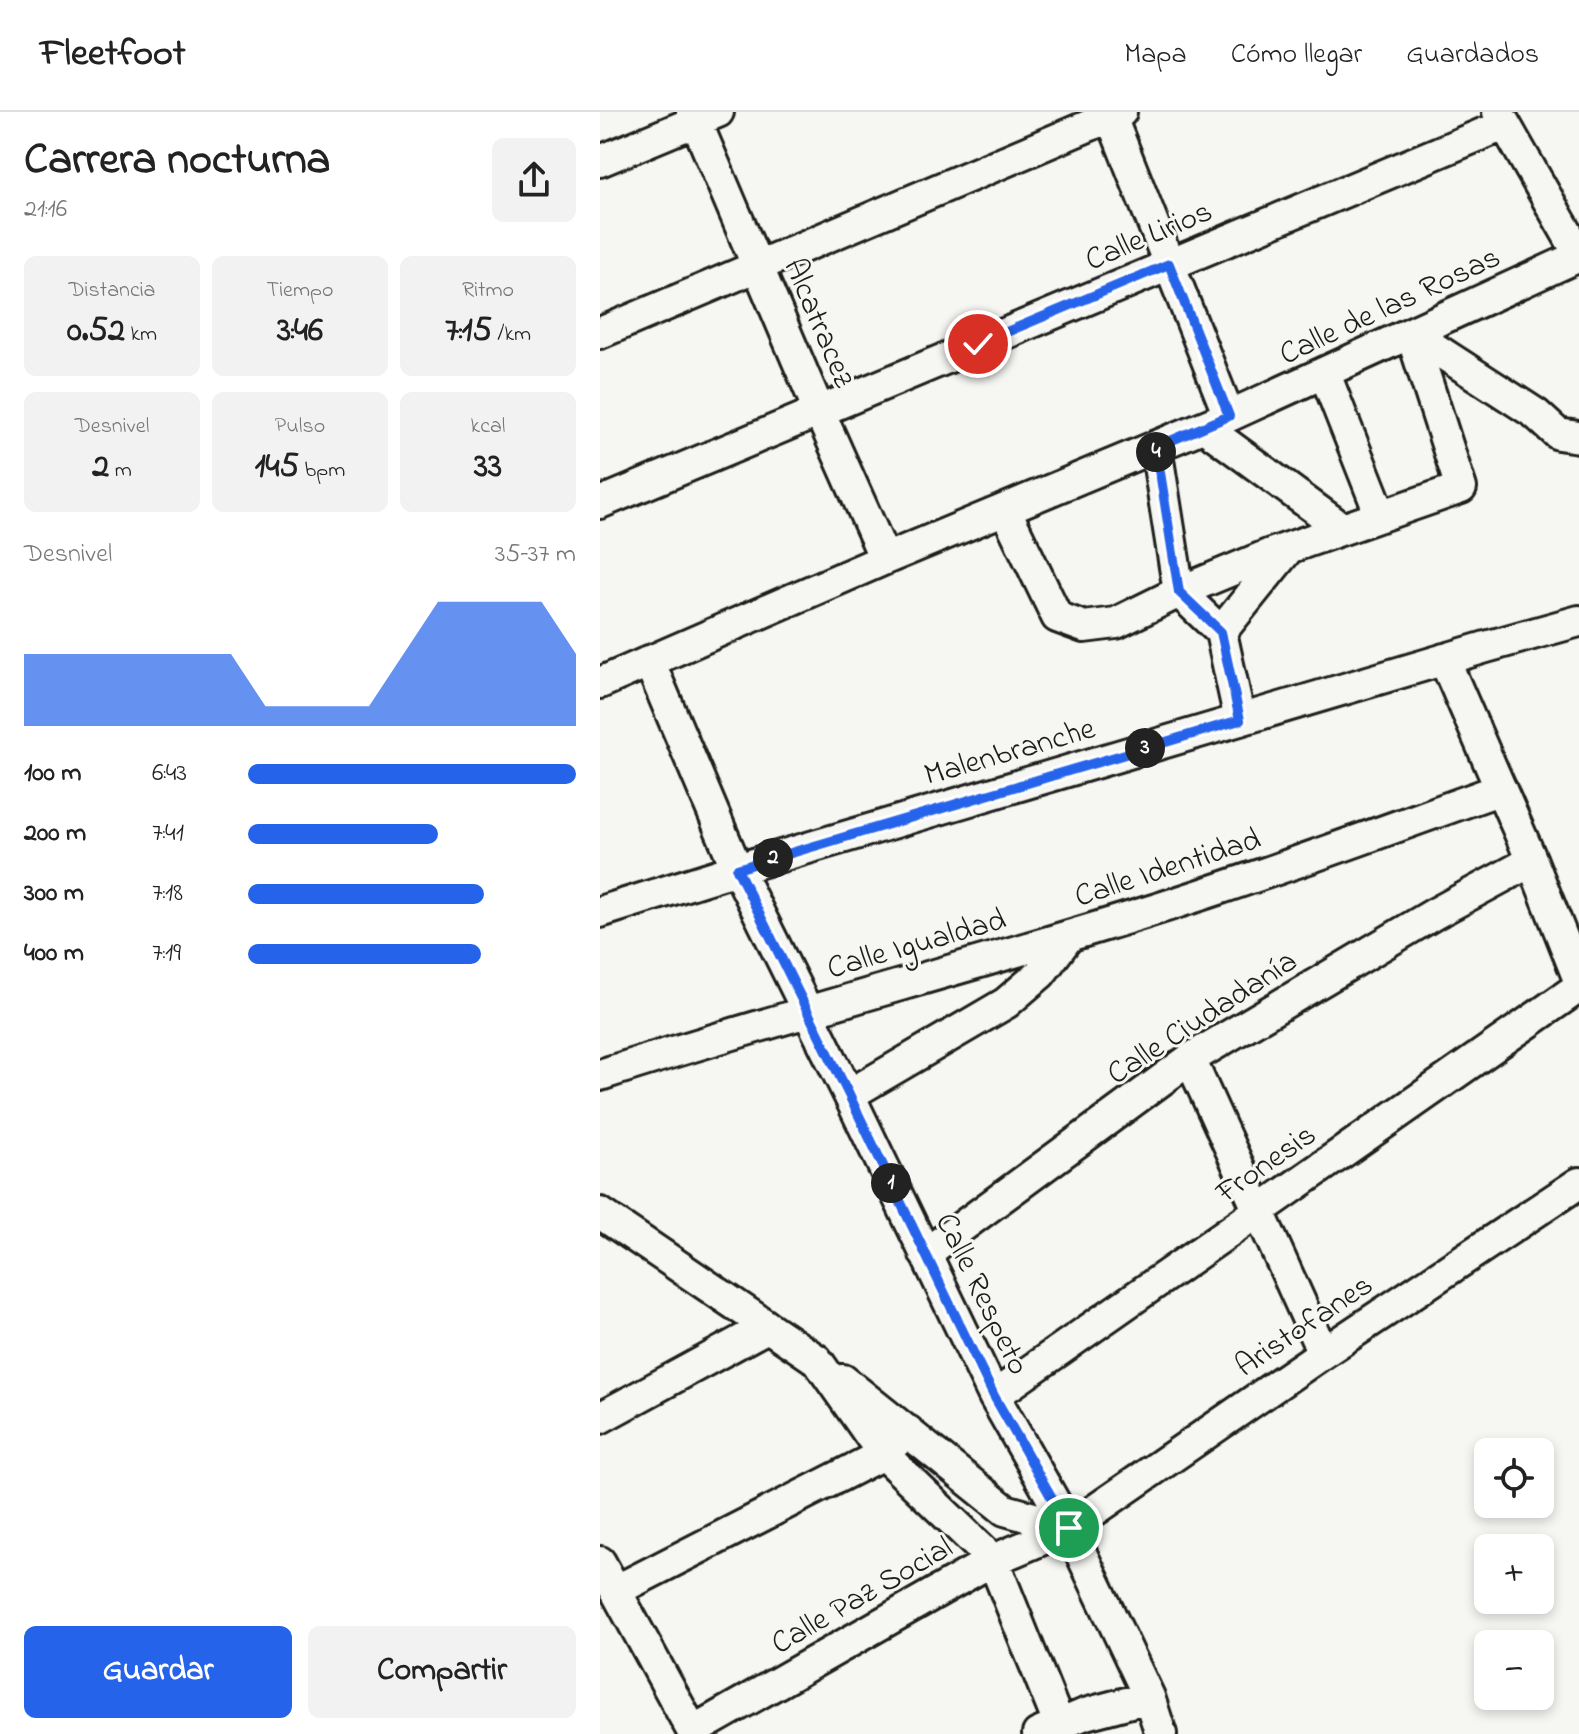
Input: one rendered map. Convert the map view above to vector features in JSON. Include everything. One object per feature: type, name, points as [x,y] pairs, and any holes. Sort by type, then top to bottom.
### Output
[{"type":"street","points":[[600,333],[1113,114],[1169,264],[1217,422],[1343,529]]},
{"type":"street","points":[[600,161],[702,115]]},
{"type":"street","name":"Alcatracez","points":[[702,115],[758,266],[885,559]]},
{"type":"street","points":[[1503,116],[1579,255]]},
{"type":"street","name":"Calle Lirios","points":[[600,503],[1169,264],[1503,116]]},
{"type":"street","name":"Calle de las Rosas","points":[[1217,422],[1579,255]]},
{"type":"street","points":[[1411,333],[1536,414],[1558,434],[1579,437]]},
{"type":"street","points":[[1005,509],[1057,617],[1084,627],[1116,623],[1179,592],[1289,548],[1461,488],[1411,333]]},
{"type":"street","points":[[1325,374],[1381,516]]},
{"type":"street","points":[[600,683],[885,559],[1217,422]]},
{"type":"street","points":[[1156,447],[1179,592],[1221,632],[1240,720]]},
{"type":"street","points":[[1221,632],[1289,548]]},
{"type":"street","name":"Malenbranche","points":[[600,912],[1579,621]]},
{"type":"street","points":[[1444,659],[1532,861],[1579,980]]},
{"type":"street","name":"Calle Respeto","points":[[649,661],[737,869],[994,1396],[1069,1528],[1149,1697],[1161,1734]]},
{"type":"street","name":"Calle Identidad","points":[[849,1095],[1006,1003],[1041,973],[1069,936],[1252,878],[1501,789]]},
{"type":"street","name":"Calle Ciudadanía","points":[[925,1254],[1190,1059],[1434,914],[1532,861]]},
{"type":"street","name":"Calle Igualdad","points":[[600,1075],[807,1011],[1069,936]]},
{"type":"street","name":"Fronesis","points":[[994,1396],[1579,987]]},
{"type":"street","points":[[1190,1059],[1323,1353]]},
{"type":"street","name":"Aristofanes","points":[[1069,1528],[1323,1353],[1579,1183]]},
{"type":"street","points":[[604,1222],[817,1360],[1005,1510],[1069,1528]]},
{"type":"street","points":[[600,1418],[767,1327]]},
{"type":"street","points":[[817,1360],[883,1454],[993,1560],[1049,1729],[1085,1714],[1149,1697]]},
{"type":"street","points":[[617,1590],[883,1454],[908,1431]]},
{"type":"street","name":"Calle Paz Social","points":[[694,1733],[993,1560],[1069,1528]]},
{"type":"street","points":[[600,1562],[694,1733]]},
{"type":"route","points":[[978,344],[1169,264],[1229,416],[1156,447],[1179,592],[1221,632],[1240,720],[737,869],[994,1396],[1069,1528]]}]
